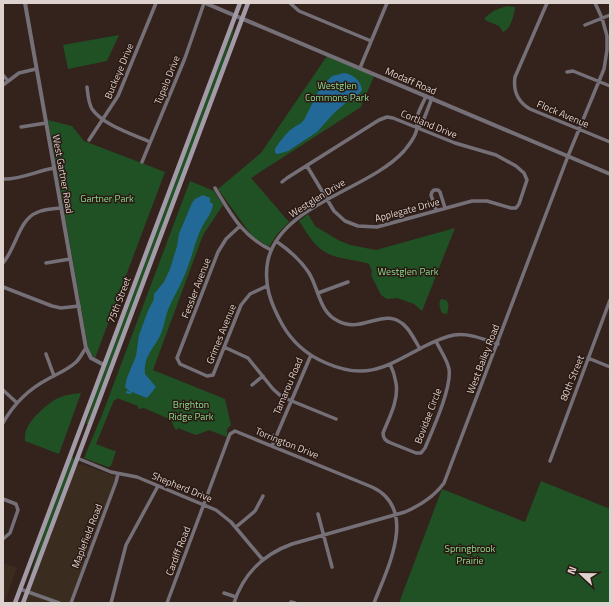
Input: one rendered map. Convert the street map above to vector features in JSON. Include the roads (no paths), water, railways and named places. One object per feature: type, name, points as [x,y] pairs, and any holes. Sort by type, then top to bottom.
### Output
[{"type":"main road","name":"75th Street","points":[[15,603],[240,3]]},
{"type":"main road","name":"75th Street","points":[[23,603],[248,3]]},
{"type":"main road","points":[[73,447],[77,458]]},
{"type":"street","name":"West Gartner Road","points":[[25,3],[86,348]]},
{"type":"street","name":"Buckeye Drive","points":[[89,140],[118,96],[156,3]]},
{"type":"street","name":"Modaff Road","points":[[205,3],[610,174]]},
{"type":"street","name":"Tupelo Drive","points":[[142,162],[185,58],[205,3]]},
{"type":"street","points":[[290,3],[299,11],[371,41]]},
{"type":"street","points":[[360,68],[387,3]]},
{"type":"street","name":"Flock Avenue","points":[[546,3],[517,74],[515,80],[515,91],[521,102],[528,108],[610,142]]},
{"type":"street","name":"West Bailey Road","points":[[234,603],[247,576],[263,560],[284,547],[412,509],[425,502],[436,493],[444,483],[498,344],[568,156],[606,64],[608,50],[606,32],[602,18],[595,3]]},
{"type":"street","points":[[585,24],[610,15]]},
{"type":"street","points":[[3,85],[19,73],[36,69]]},
{"type":"street","points":[[566,72],[573,71],[610,86]]},
{"type":"street","points":[[3,75],[8,81]]},
{"type":"street","points":[[87,87],[92,108],[104,119],[122,130],[150,142]]},
{"type":"street","name":"Westglen Drive","points":[[418,128],[416,122],[426,96]]},
{"type":"street","name":"Westglen Drive","points":[[432,98],[422,124],[418,128],[408,146],[400,155],[390,163],[296,220],[276,241],[271,250],[266,269],[267,286],[271,302],[283,327],[294,341],[311,355],[333,366],[352,371],[371,370],[390,364],[446,336],[465,334],[477,336],[498,344]]},
{"type":"street","name":"Cortland Drive","points":[[282,182],[384,118],[393,118],[454,143],[496,155],[516,166],[526,177],[527,184],[516,208]]},
{"type":"street","points":[[21,127],[46,123]]},
{"type":"street","name":"Applegate Drive","points":[[307,166],[334,211],[342,219],[354,225],[366,227],[386,225],[436,210],[476,201],[493,202],[511,208],[516,208]]},
{"type":"street","points":[[3,179],[12,179],[54,168]]},
{"type":"street","points":[[215,188],[240,226],[254,240],[271,250]]},
{"type":"street","points":[[436,210],[432,196],[432,192],[434,190],[438,190],[440,192],[445,208]]},
{"type":"street","points":[[3,263],[12,251],[23,224],[27,219],[36,212],[61,208]]},
{"type":"street","name":"Fessler Avenue","points":[[210,376],[181,365],[177,358],[218,252],[226,239],[240,226]]},
{"type":"street","points":[[276,241],[301,261],[310,274],[324,308],[330,316],[347,325],[358,326],[383,318],[401,322],[408,329],[420,349]]},
{"type":"street","points":[[46,263],[70,259]]},
{"type":"street","points":[[318,292],[348,282]]},
{"type":"street","name":"Grimes Avenue","points":[[210,376],[214,372],[238,309],[250,294],[267,286]]},
{"type":"street","points":[[3,287],[52,306],[60,308],[79,306]]},
{"type":"street","name":"80th Street","points":[[550,461],[610,300]]},
{"type":"street","name":"Bovidae Circle","points":[[390,364],[397,393],[384,437],[391,443],[416,453],[421,453],[425,448],[446,392],[449,379],[447,363],[436,341]]},
{"type":"street","points":[[224,347],[248,358],[278,394],[291,401],[336,419]]},
{"type":"street","points":[[3,423],[17,403],[27,393],[41,382],[74,364],[86,348],[91,358],[104,365]]},
{"type":"street","points":[[46,354],[54,376]]},
{"type":"street","name":"Tamarou Road","points":[[272,446],[311,355]]},
{"type":"street","points":[[588,358],[610,367]]},
{"type":"street","points":[[252,385],[263,376]]},
{"type":"street","points":[[3,390],[17,403]]},
{"type":"street","name":"Torrington Drive","points":[[204,504],[231,432],[236,431],[374,488],[387,498],[395,515]]},
{"type":"street","name":"Shepherd Drive","points":[[77,458],[118,474],[137,477],[220,512],[236,527],[263,560]]},
{"type":"street","name":"Maplefield Road","points":[[71,603],[118,474]]},
{"type":"street","points":[[111,603],[126,545],[158,486]]},
{"type":"street","points":[[236,527],[254,511],[263,496]]},
{"type":"street","points":[[3,499],[16,504],[18,512],[10,534],[3,539]]},
{"type":"street","name":"Cardiff Road","points":[[167,603],[204,504]]},
{"type":"street","points":[[318,514],[332,567]]},
{"type":"street","points":[[374,603],[395,548],[397,530],[395,515]]},
{"type":"street","points":[[20,588],[59,603]]},
{"type":"street","points":[[224,593],[236,597]]},
{"type":"water","points":[[344,73],[353,76],[360,83],[362,90],[358,95],[349,100],[334,113],[317,132],[288,151],[278,154],[275,153],[275,149],[281,140],[290,130],[304,120],[320,88],[332,76]]},
{"type":"water","points":[[203,195],[210,198],[210,202],[213,204],[211,211],[199,234],[186,272],[168,310],[160,336],[147,358],[145,374],[156,387],[147,398],[132,392],[130,394],[126,393],[126,391],[130,392],[125,387],[127,378],[136,356],[139,335],[154,299],[154,294],[164,282],[170,269],[179,234],[192,203],[195,199]]},
{"type":"park label","name":"Westglen Commons Park","points":[[337,90]]},
{"type":"park label","name":"Gartner Park","points":[[107,198]]},
{"type":"park label","name":"Westglen Park","points":[[408,271]]},
{"type":"park label","name":"Brighton Ridge Park","points":[[191,410]]},
{"type":"park label","name":"Springbrook Prairie","points":[[470,554]]}]
